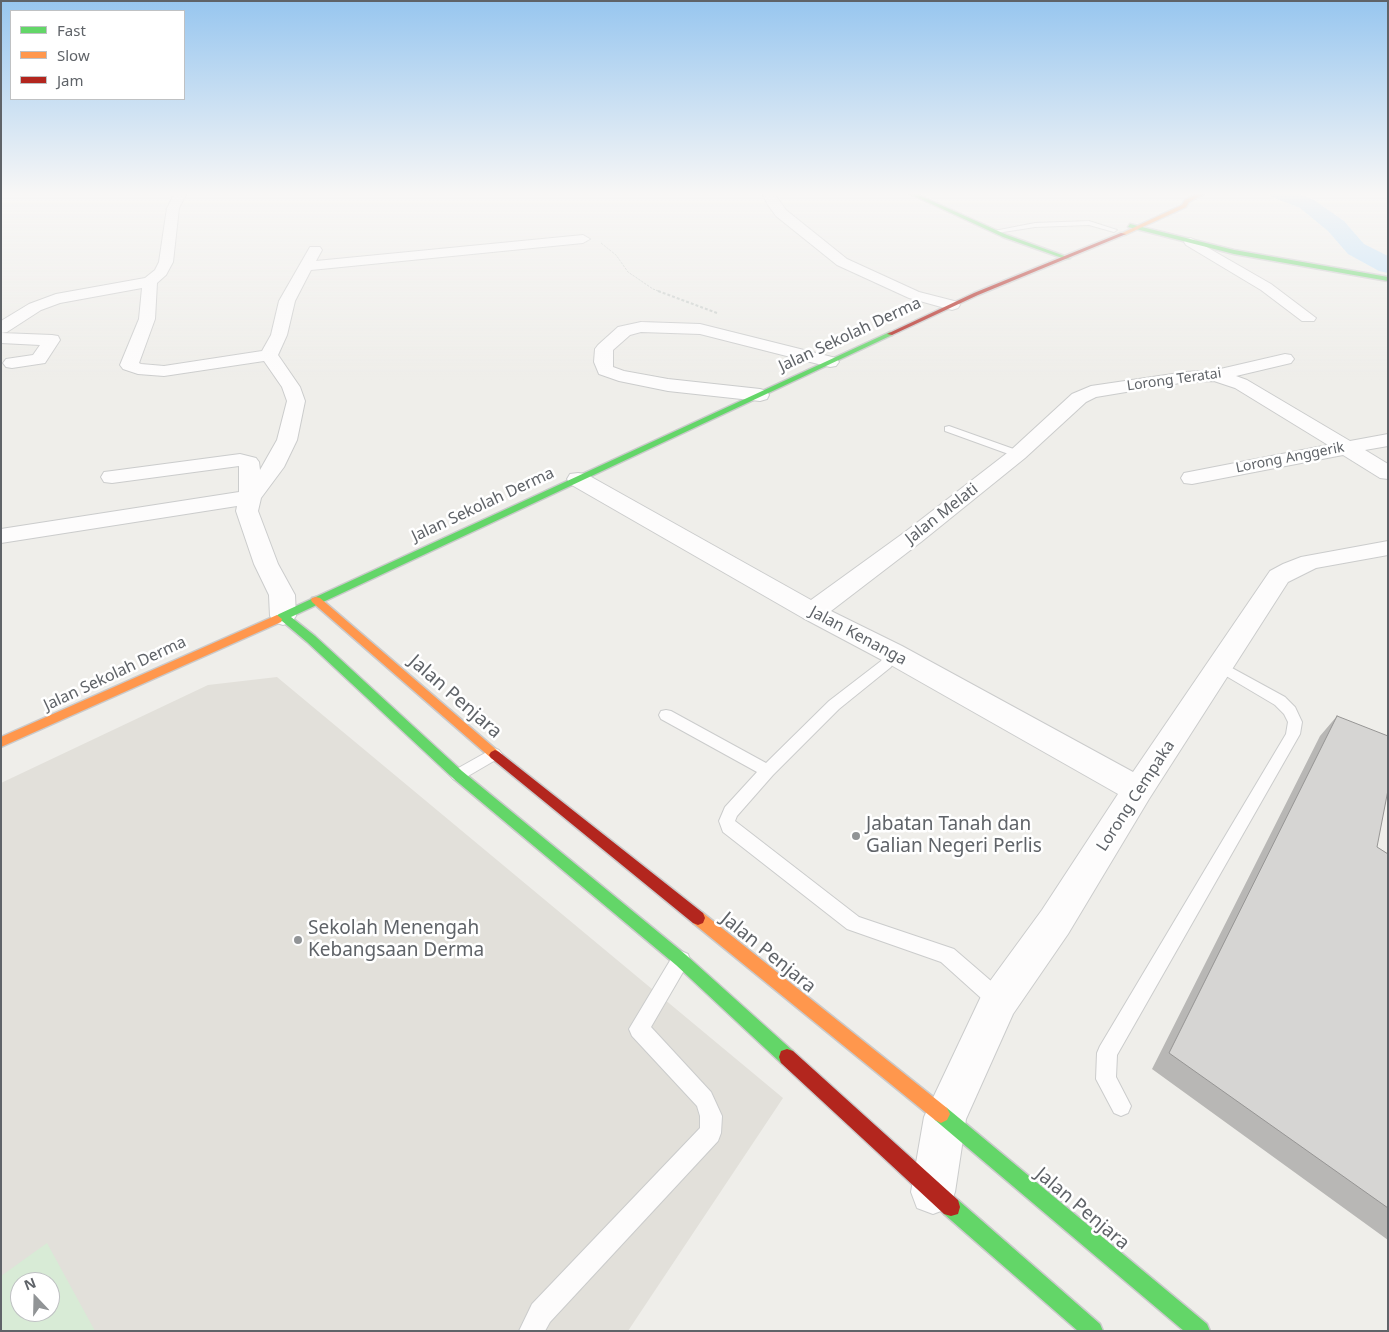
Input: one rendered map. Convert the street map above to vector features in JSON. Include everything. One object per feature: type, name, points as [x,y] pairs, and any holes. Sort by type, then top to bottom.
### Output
[{"type":"street","points":[[1,328],[49,301],[150,282],[161,272],[167,255]]},
{"type":"street","points":[[269,355],[279,336],[288,301],[311,255]]},
{"type":"street","points":[[306,266],[413,255]]},
{"type":"street","points":[[833,255],[842,262],[914,294],[952,305]]},
{"type":"street","points":[[1029,265],[1035,255]]},
{"type":"street","name":"Jalan Sekolah Derma","points":[[976,294],[1029,265],[1060,255]]},
{"type":"street","name":"Jalan Sekolah Derma","points":[[316,600],[1062,255]]},
{"type":"street","points":[[1211,255],[1266,287],[1308,318]]},
{"type":"street","points":[[1252,255],[1293,264],[1388,279]]},
{"type":"street","points":[[150,282],[147,319],[129,365],[138,369],[164,371],[269,355]]},
{"type":"street","points":[[760,395],[668,385],[619,376],[605,370],[603,362],[604,349],[624,330],[641,327],[700,329],[830,362]]},
{"type":"street","points":[[1,338],[52,340],[39,360],[12,363]]},
{"type":"street","points":[[1,536],[250,497],[273,467],[287,440],[296,401],[291,387],[269,355]]},
{"type":"street","name":"Lorong Teratai","points":[[1067,408],[1079,398],[1091,392],[1186,377],[1216,375],[1285,359]]},
{"type":"street","points":[[1216,375],[1241,384],[1388,473]]},
{"type":"street","name":"Jalan Melati","points":[[812,612],[913,538],[1018,454],[1067,408]]},
{"type":"street","name":"Lorong Anggerik","points":[[1192,478],[1388,440]]},
{"type":"street","points":[[112,477],[240,460],[249,462],[250,497],[247,511],[254,533],[282,605],[311,639],[458,775],[681,960],[934,1192],[1093,1331]]},
{"type":"street","name":"Jalan Kenanga","points":[[578,479],[812,612],[892,653],[1138,790]]},
{"type":"street","name":"Lorong Cempaka","points":[[934,1192],[945,1117],[999,1001],[1054,922],[1138,790],[1280,577],[1292,569],[1310,562],[1388,548]]},
{"type":"street","points":[[282,605],[316,600]]},
{"type":"street","name":"Jalan Penjara","points":[[316,600],[494,754],[945,1117],[1200,1331]]},
{"type":"street","name":"Jalan Sekolah Derma","points":[[1,742],[282,605]]},
{"type":"lane","points":[[949,429],[1018,454]]},
{"type":"lane","points":[[892,653],[886,664],[834,705],[768,771],[731,812],[726,821],[729,827],[853,923],[947,955],[999,1001]]},
{"type":"lane","points":[[1121,1106],[1106,1079],[1107,1053],[1293,734],[1295,722],[1290,711],[1285,706],[1221,667]]},
{"type":"lane","points":[[666,715],[768,771]]},
{"type":"lane","points":[[458,775],[494,754]]},
{"type":"lane","points":[[531,1331],[541,1313],[710,1133],[711,1116],[704,1099],[639,1029],[681,960]]},
{"type":"path","points":[[616,255],[628,272],[653,289],[723,316]]},
{"type":"shaded area","name":"Sekolah Menengah Kebangsaan Derma","points":[[277,677],[783,1098],[628,1331],[1,1331],[1,783],[208,685]]},
{"type":"green space","points":[[47,1243],[95,1331],[1,1331],[1,1276]]},
{"type":"building","points":[[1337,716],[1388,736],[1388,790],[1377,847],[1388,854],[1388,1208],[1169,1053]]},
{"type":"waterway","points":[[1368,255],[1388,266]]},
{"type":"traffic: fast","points":[[1059,255],[1067,258]]},
{"type":"traffic: fast","points":[[1252,255],[1388,279]]},
{"type":"traffic: fast","points":[[277,619],[890,334]]},
{"type":"traffic: fast","points":[[283,616],[311,639],[458,775],[681,960],[787,1057]]},
{"type":"traffic: fast","points":[[941,1114],[1200,1331]]},
{"type":"traffic: fast","points":[[951,1207],[1093,1331]]},
{"type":"traffic: slow","points":[[316,600],[495,755]]},
{"type":"traffic: slow","points":[[1,742],[277,619]]},
{"type":"traffic: slow","points":[[698,918],[941,1114]]},
{"type":"traffic: jam","points":[[890,334],[976,294],[1071,255]]},
{"type":"traffic: jam","points":[[495,755],[698,918]]},
{"type":"traffic: jam","points":[[787,1057],[951,1207]]},
{"type":"place","name":"Jabatan Tanah dan Galian Negeri Perlis","points":[[856,836]]},
{"type":"place","name":"Sekolah Menengah Kebangsaan Derma","points":[[298,940]]}]
